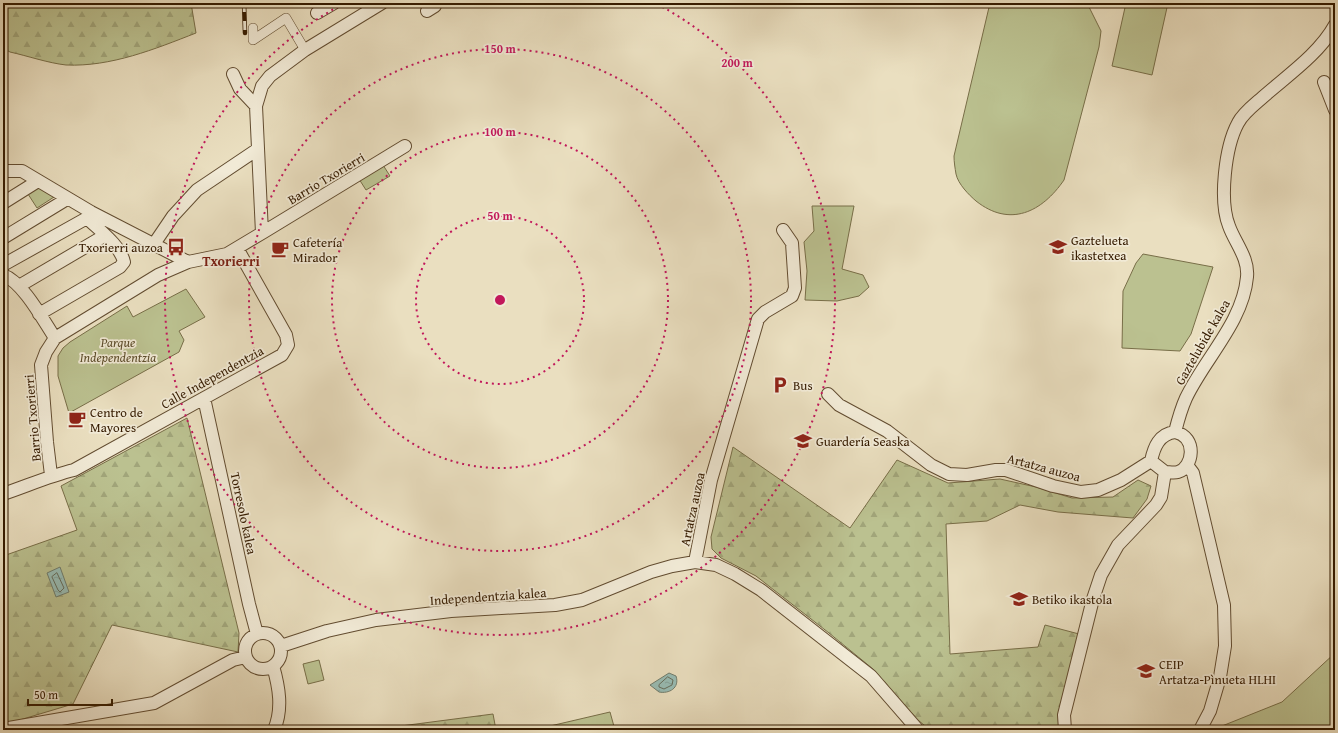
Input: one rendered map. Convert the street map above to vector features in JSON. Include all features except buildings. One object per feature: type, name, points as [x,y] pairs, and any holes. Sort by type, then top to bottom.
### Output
[{"type":"street","points":[[317,13],[334,3]]},
{"type":"street","points":[[262,233],[256,106],[262,86],[270,76],[305,50],[376,4]]},
{"type":"street","points":[[249,30],[253,40],[286,18],[305,50]]},
{"type":"street","name":"Gaztelubide kalea","points":[[1175,432],[1187,397],[1228,327],[1244,295],[1247,276],[1246,266],[1243,254],[1229,227],[1224,213],[1223,193],[1226,168],[1238,122],[1250,108],[1314,53],[1335,24]]},
{"type":"street","points":[[233,74],[240,89],[256,106]]},
{"type":"street","points":[[1324,82],[1335,110]]},
{"type":"street","name":"Barrio Txorierri","points":[[51,475],[46,442],[41,365],[46,352],[55,338],[158,275],[188,262],[227,254],[405,146]]},
{"type":"street","points":[[154,244],[173,216],[197,190],[258,149]]},
{"type":"street","points":[[3,171],[22,172],[67,199],[89,215],[154,244],[188,262]]},
{"type":"street","points":[[3,203],[38,181]]},
{"type":"street","points":[[3,238],[67,199]]},
{"type":"street","points":[[40,314],[120,267],[124,262],[122,257],[89,215]]},
{"type":"street","points":[[3,265],[89,215]]},
{"type":"street","name":"Artatza auzoa","points":[[783,230],[792,243],[795,288],[792,296],[765,312],[758,319],[711,480],[695,562],[716,565],[735,574],[761,590],[871,676],[918,730]]},
{"type":"street","points":[[19,286],[104,236]]},
{"type":"street","name":"Calle Independentzia","points":[[3,494],[41,482],[51,475],[74,470],[282,355],[288,345],[286,335],[237,248]]},
{"type":"street","points":[[3,276],[10,278],[19,286],[40,314],[55,338]]},
{"type":"street","name":"Artatza auzoa","points":[[828,394],[839,405],[887,431],[931,465],[948,474],[967,475],[996,470],[1006,470],[1053,486],[1081,492],[1104,488],[1121,480],[1151,461]]},
{"type":"street","name":"Torresolo kalea","points":[[204,398],[249,604],[257,634]]},
{"type":"street","points":[[1175,432],[1183,434],[1189,439],[1191,452],[1187,465],[1179,472],[1165,472],[1151,461],[1154,450],[1162,437],[1175,432]]},
{"type":"street","points":[[1187,465],[1193,473],[1224,605],[1225,646],[1220,678],[1210,711],[1200,730]]},
{"type":"street","points":[[1065,730],[1066,708],[1093,599],[1101,575],[1118,545],[1162,497],[1165,472]]},
{"type":"street","name":"Independentzia kalea","points":[[281,646],[327,631],[376,620],[443,612],[555,605],[582,600],[651,572],[695,562]]},
{"type":"street","points":[[263,632],[274,636],[281,646],[280,659],[273,666],[265,669],[252,666],[246,657],[245,651],[248,640],[263,632]]},
{"type":"street","points":[[3,729],[154,703],[233,660],[246,657]]},
{"type":"street","points":[[273,666],[280,699],[279,715],[274,730]]},
{"type":"green space","points":[[3,3],[191,3],[196,33],[149,51],[116,60],[83,65],[59,64],[10,52],[3,48]]},
{"type":"green space","points":[[990,3],[1087,3],[1101,31],[1099,47],[1064,180],[1046,201],[1024,213],[1013,215],[1001,214],[976,201],[959,182],[954,163],[954,156]]},
{"type":"green space","points":[[1126,3],[1168,3],[1152,75],[1112,66]]},
{"type":"green space","points":[[383,165],[390,176],[366,190],[359,179]]},
{"type":"green space","points":[[38,188],[44,189],[54,197],[37,208],[28,194]]},
{"type":"green space","points":[[812,206],[854,206],[842,269],[863,275],[869,287],[859,296],[837,301],[805,300],[807,271],[804,242],[814,231]]},
{"type":"green space","points":[[1143,254],[1213,267],[1191,334],[1180,351],[1122,348],[1123,291],[1136,263]]},
{"type":"green space","name":"Parque Independentzia","points":[[186,289],[205,317],[179,331],[184,340],[179,352],[69,413],[58,376],[58,356],[63,348],[127,306],[133,317]]},
{"type":"green space","points":[[187,418],[239,633],[238,652],[112,625],[73,704],[3,725],[3,550],[6,555],[77,530],[61,486]]},
{"type":"green space","points":[[733,447],[850,528],[897,460],[948,483],[1000,479],[1036,487],[1072,498],[1113,497],[1138,480],[1151,486],[1147,499],[1133,518],[1058,512],[1020,505],[987,521],[946,524],[950,654],[1038,647],[1045,625],[1079,634],[1059,730],[930,730],[918,720],[873,669],[756,576],[721,558],[712,549],[711,537]]},
{"type":"green space","points":[[1335,653],[1335,730],[1212,730],[1282,702]]},
{"type":"green space","points":[[319,660],[324,680],[308,684],[303,664]]},
{"type":"green space","points":[[610,712],[615,730],[533,730]]},
{"type":"green space","points":[[493,714],[496,730],[370,730]]},
{"type":"water","points":[[60,567],[69,592],[56,597],[47,573]]},
{"type":"water","points":[[669,673],[676,676],[677,680],[675,687],[670,691],[659,692],[650,685]]},
{"type":"railway","points":[[244,3],[245,33]]},
{"type":"place","name":"Txorierri auzoa","points":[[176,247]]},
{"type":"place","name":"Gaztelueta ikastetxea","points":[[1058,247]]},
{"type":"place","name":"Cafetería Mirador","points":[[280,249]]},
{"type":"place","name":"Bus","points":[[780,385]]},
{"type":"place","name":"Centro de Mayores","points":[[77,419]]},
{"type":"place","name":"Guardería Seaska","points":[[803,441]]},
{"type":"place","name":"Betiko ikastola","points":[[1019,599]]},
{"type":"place","name":"CEIP Artatza-Pìnueta HLHI","points":[[1146,671]]},
{"type":"district","name":"Txorierri","points":[[231,261]]}]
